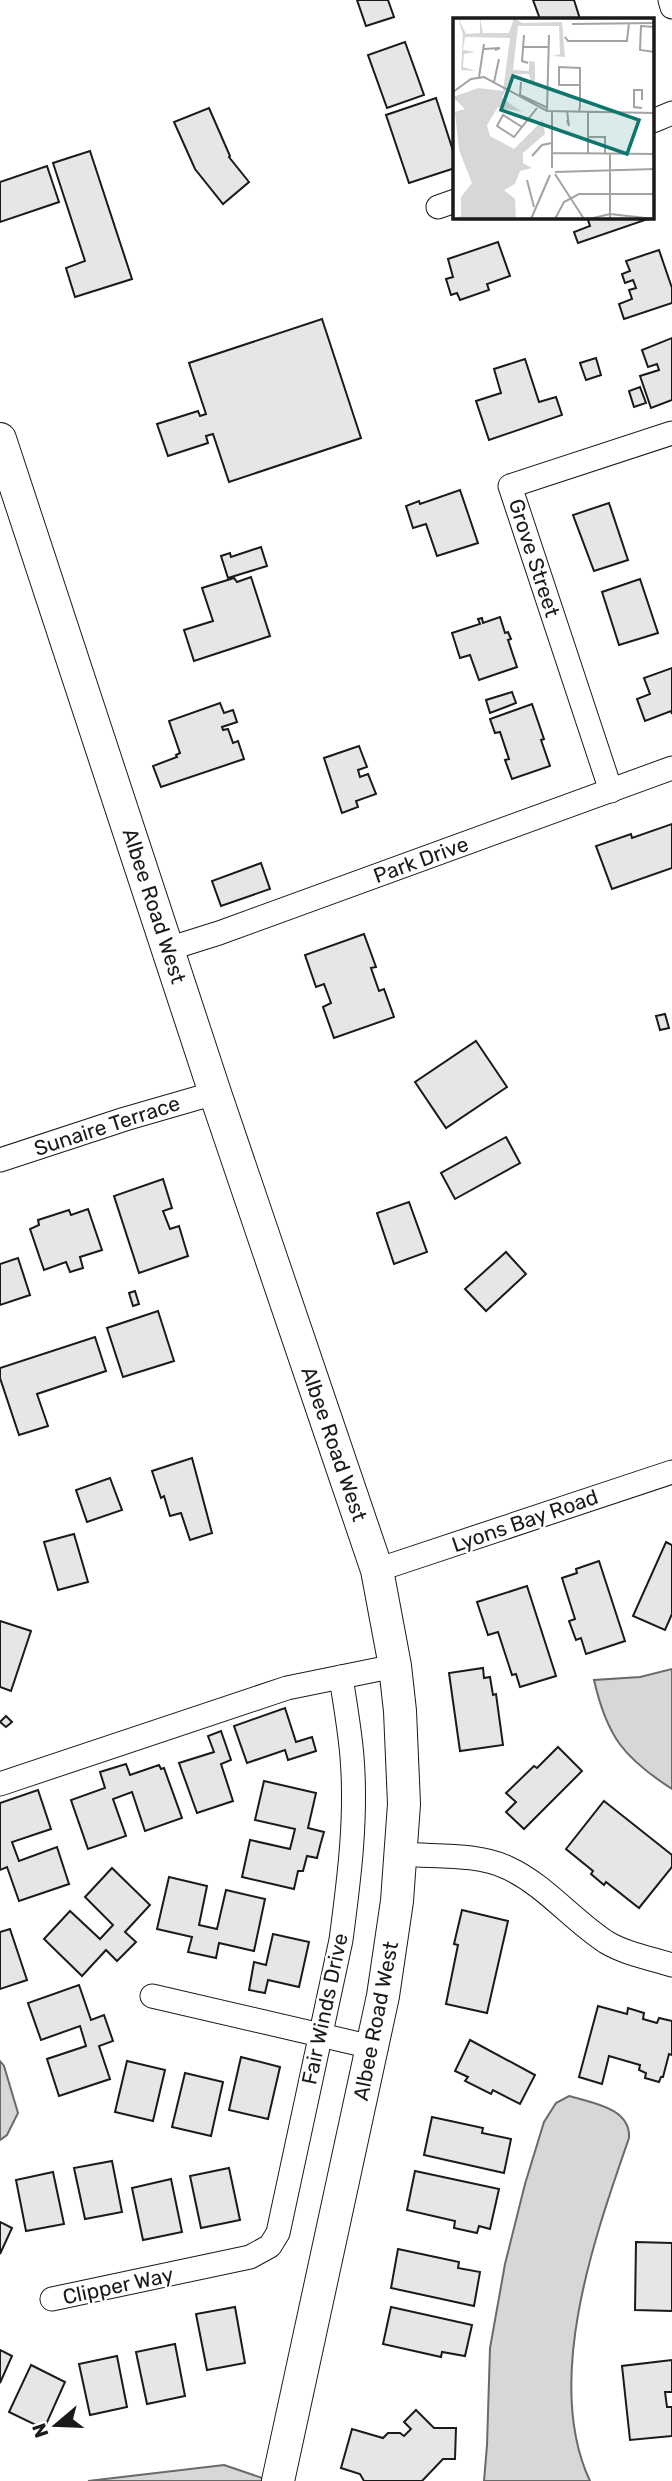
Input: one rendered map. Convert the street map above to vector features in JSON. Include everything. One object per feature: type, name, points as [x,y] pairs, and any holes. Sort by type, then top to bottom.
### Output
[{"type":"street","points":[[670,0],[672,7]]},
{"type":"street","points":[[654,121],[672,113]]},
{"type":"street","name":"Grove Street","points":[[611,791],[510,486],[672,433]]},
{"type":"street","name":"Albee Road West","points":[[0,439],[215,1093],[377,1570],[395,1667],[402,1759],[402,1854],[392,1946],[279,2474]]},
{"type":"street","name":"Park Drive","points":[[168,949],[219,933],[672,768]]},
{"type":"street","name":"Sunaire Terrace","points":[[0,1160],[215,1093]]},
{"type":"street","name":"Lyons Bay Road","points":[[377,1570],[672,1472]]},
{"type":"street","points":[[0,1784],[287,1688],[395,1667]]},
{"type":"street","name":"Fair Winds Drive","points":[[184,2272],[250,2257],[270,2246],[278,2233],[341,1940],[352,1837],[352,1758],[341,1677]]},
{"type":"street","points":[[402,1854],[486,1860],[506,1867],[526,1878],[606,1942],[672,1965]]},
{"type":"street","points":[[152,1996],[372,2047]]},
{"type":"street","name":"Clipper Way","points":[[52,2299],[184,2272]]},
{"type":"shaded area","points":[[672,1669],[672,1789],[641,1767],[620,1744],[605,1717],[594,1680],[640,1677]]},
{"type":"shaded area","points":[[0,2061],[4,2066],[18,2113],[7,2135],[0,2140]]},
{"type":"shaded area","points":[[569,2096],[599,2104],[617,2113],[628,2128],[629,2138],[589,2263],[573,2354],[571,2399],[577,2442],[590,2481],[484,2481],[490,2348],[505,2264],[544,2122],[556,2103]]},
{"type":"shaded area","points":[[224,2465],[271,2481],[88,2481]]},
{"type":"building","points":[[357,0],[388,0],[394,17],[366,26]]},
{"type":"building","points":[[533,0],[574,0],[580,18],[540,18]]},
{"type":"building","points":[[405,42],[424,95],[387,108],[368,55]]},
{"type":"building","points":[[436,98],[453,151],[453,169],[409,183],[386,115]]},
{"type":"building","points":[[209,108],[229,157],[249,182],[223,204],[195,169],[174,122]]},
{"type":"building","points":[[90,151],[132,279],[75,297],[66,268],[85,261],[53,163]]},
{"type":"building","points":[[47,166],[59,202],[0,222],[0,182]]},
{"type":"building","points":[[588,219],[648,219],[578,243],[574,232],[590,226]]},
{"type":"building","points":[[498,242],[510,276],[487,284],[489,290],[460,300],[457,293],[451,295],[446,279],[453,277],[448,259]]},
{"type":"building","points":[[659,250],[672,288],[672,303],[624,319],[619,304],[632,299],[629,290],[636,288],[633,280],[625,283],[622,274],[630,271],[626,261]]},
{"type":"building","points":[[322,319],[361,438],[229,482],[213,434],[206,436],[208,443],[168,456],[157,424],[198,411],[200,416],[206,414],[189,363]]},
{"type":"building","points":[[672,338],[672,400],[651,408],[640,376],[659,370],[657,364],[648,367],[642,350]]},
{"type":"building","points":[[596,358],[601,375],[586,380],[580,363]]},
{"type":"building","points":[[525,359],[539,402],[556,397],[562,415],[489,440],[476,401],[501,393],[494,369]]},
{"type":"building","points":[[640,387],[646,403],[634,407],[629,391]]},
{"type":"building","points":[[460,490],[478,543],[437,556],[426,524],[413,528],[406,506]]},
{"type":"building","points":[[609,503],[628,560],[594,571],[573,515]]},
{"type":"building","points":[[261,547],[267,566],[228,578],[221,556],[230,553],[231,557]]},
{"type":"building","points":[[251,577],[270,636],[194,661],[184,630],[213,621],[202,588],[234,578],[237,582]]},
{"type":"building","points":[[640,579],[658,633],[619,645],[602,592]]},
{"type":"building","points":[[500,617],[505,633],[508,632],[511,639],[508,640],[517,667],[479,680],[470,655],[460,658],[452,633],[480,624],[478,619],[482,618],[483,623]]},
{"type":"building","points":[[672,668],[672,714],[671,711],[645,721],[637,699],[650,694],[644,678]]},
{"type":"building","points":[[512,692],[516,703],[490,713],[486,700]]},
{"type":"building","points":[[220,703],[224,713],[233,710],[237,722],[222,727],[223,730],[228,729],[233,743],[238,741],[244,759],[161,787],[153,766],[177,757],[180,753],[169,721]]},
{"type":"building","points":[[532,704],[550,766],[512,779],[500,732],[495,733],[490,719]]},
{"type":"building","points":[[359,746],[367,767],[358,770],[360,777],[368,774],[376,794],[356,801],[358,807],[342,813],[324,758]]},
{"type":"building","points":[[672,824],[672,868],[612,889],[596,846],[631,834],[632,838]]},
{"type":"building","points":[[261,863],[270,889],[221,906],[212,881]]},
{"type":"building","points":[[364,934],[376,967],[371,968],[379,991],[384,989],[394,1017],[334,1038],[323,1007],[331,1003],[324,984],[316,987],[305,955]]},
{"type":"building","points":[[665,1014],[669,1028],[660,1030],[656,1016]]},
{"type":"building","points":[[476,1041],[507,1087],[446,1128],[415,1082]]},
{"type":"building","points":[[506,1137],[520,1163],[455,1199],[441,1173]]},
{"type":"building","points":[[163,1179],[172,1208],[163,1211],[170,1229],[179,1226],[188,1256],[139,1273],[114,1196]]},
{"type":"building","points":[[409,1202],[427,1252],[394,1264],[377,1213]]},
{"type":"building","points":[[88,1209],[102,1250],[80,1257],[83,1268],[70,1272],[66,1262],[44,1270],[30,1229],[39,1225],[38,1220],[69,1210],[71,1215]]},
{"type":"building","points":[[506,1252],[526,1274],[486,1311],[465,1289]]},
{"type":"building","points":[[18,1258],[30,1295],[0,1305],[0,1264]]},
{"type":"building","points":[[135,1291],[139,1304],[133,1306],[129,1293]]},
{"type":"building","points":[[158,1311],[174,1361],[123,1377],[107,1328]]},
{"type":"building","points":[[95,1337],[106,1371],[37,1394],[48,1426],[19,1435],[0,1378],[0,1368]]},
{"type":"building","points":[[192,1458],[212,1533],[190,1540],[181,1513],[170,1516],[152,1471]]},
{"type":"building","points":[[110,1478],[122,1510],[87,1522],[76,1490]]},
{"type":"building","points":[[74,1534],[88,1582],[58,1590],[44,1542]]},
{"type":"building","points":[[666,1542],[672,1545],[672,1614],[665,1630],[633,1616]]},
{"type":"building","points":[[599,1561],[625,1641],[586,1654],[581,1638],[576,1640],[569,1621],[575,1619],[562,1578],[577,1573],[576,1569]]},
{"type":"building","points":[[527,1586],[556,1676],[520,1687],[516,1674],[512,1675],[498,1632],[488,1635],[477,1602]]},
{"type":"building","points":[[0,1621],[31,1631],[11,1691],[0,1687]]},
{"type":"building","points":[[483,1668],[484,1678],[490,1677],[493,1695],[496,1694],[503,1745],[460,1751],[449,1673]]},
{"type":"building","points":[[285,1708],[296,1742],[312,1737],[316,1751],[288,1760],[285,1750],[247,1763],[234,1726]]},
{"type":"building","points":[[6,1716],[12,1722],[6,1727],[0,1722]]},
{"type":"building","points":[[221,1731],[231,1760],[221,1764],[233,1801],[197,1813],[179,1763],[214,1752],[208,1736]]},
{"type":"building","points":[[558,1747],[582,1771],[524,1829],[506,1812],[516,1802],[506,1793]]},
{"type":"building","points":[[126,1764],[130,1775],[159,1765],[161,1769],[164,1768],[182,1818],[145,1831],[132,1792],[113,1799],[126,1836],[88,1849],[71,1800],[105,1788],[100,1772]]},
{"type":"building","points":[[264,1781],[316,1793],[308,1828],[324,1832],[317,1858],[307,1856],[303,1871],[298,1871],[294,1889],[242,1877],[250,1840],[290,1849],[295,1829],[255,1820]]},
{"type":"building","points":[[38,1790],[51,1829],[12,1842],[19,1861],[57,1847],[69,1884],[19,1901],[7,1867],[0,1870],[0,1803]]},
{"type":"building","points":[[604,1801],[672,1855],[672,1867],[639,1908],[606,1882],[604,1885],[591,1874],[593,1871],[566,1849]]},
{"type":"building","points":[[112,1868],[150,1905],[125,1932],[136,1942],[117,1961],[106,1950],[82,1976],[44,1939],[70,1911],[100,1939],[113,1925],[85,1897]]},
{"type":"building","points":[[169,1877],[207,1886],[199,1925],[217,1929],[226,1890],[265,1899],[254,1951],[219,1943],[216,1958],[188,1952],[192,1937],[157,1929]]},
{"type":"building","points":[[462,1910],[508,1921],[487,2013],[446,2004],[458,1945],[454,1944]]},
{"type":"building","points":[[10,1929],[27,1980],[0,1989],[0,1932]]},
{"type":"building","points":[[273,1934],[309,1942],[299,1987],[268,1980],[265,1993],[249,1990],[254,1962],[266,1965]]},
{"type":"building","points":[[79,1985],[91,2020],[104,2015],[113,2041],[99,2046],[110,2079],[59,2096],[47,2059],[86,2046],[80,2026],[41,2040],[28,2003]]},
{"type":"building","points":[[598,2006],[627,2014],[628,2008],[644,2013],[643,2019],[657,2023],[659,2018],[672,2021],[672,2055],[669,2054],[659,2082],[645,2078],[646,2073],[639,2070],[640,2065],[609,2056],[602,2084],[579,2077]]},
{"type":"building","points":[[470,2040],[535,2075],[520,2104],[493,2090],[491,2094],[465,2081],[468,2077],[455,2071]]},
{"type":"building","points":[[241,2057],[280,2067],[268,2119],[229,2110]]},
{"type":"building","points":[[127,2061],[165,2070],[153,2121],[115,2112]]},
{"type":"building","points":[[185,2073],[223,2082],[211,2136],[172,2127]]},
{"type":"building","points":[[432,2117],[483,2128],[482,2133],[511,2139],[504,2173],[424,2155]]},
{"type":"building","points":[[112,2161],[122,2212],[85,2219],[74,2168]]},
{"type":"building","points":[[229,2168],[240,2220],[201,2228],[190,2176]]},
{"type":"building","points":[[415,2171],[499,2189],[490,2229],[479,2226],[477,2233],[454,2228],[455,2221],[407,2210]]},
{"type":"building","points":[[53,2172],[64,2224],[26,2231],[16,2180]]},
{"type":"building","points":[[171,2179],[182,2232],[143,2240],[132,2188]]},
{"type":"building","points":[[0,2222],[12,2228],[0,2254]]},
{"type":"building","points":[[636,2242],[672,2243],[672,2311],[635,2310]]},
{"type":"building","points":[[398,2249],[459,2262],[458,2268],[480,2272],[474,2306],[391,2288]]},
{"type":"building","points":[[235,2307],[245,2363],[207,2370],[196,2314]]},
{"type":"building","points":[[391,2307],[472,2325],[465,2356],[442,2352],[441,2357],[383,2344]]},
{"type":"building","points":[[175,2344],[185,2396],[147,2404],[136,2352]]},
{"type":"building","points":[[0,2350],[12,2356],[0,2383]]},
{"type":"building","points":[[117,2356],[127,2407],[90,2415],[79,2364]]},
{"type":"building","points":[[672,2360],[672,2392],[665,2392],[667,2407],[672,2407],[672,2436],[630,2440],[622,2366]]},
{"type":"building","points":[[31,2365],[65,2382],[44,2429],[9,2412]]},
{"type":"building","points":[[416,2410],[434,2428],[456,2428],[455,2459],[443,2459],[422,2481],[364,2481],[360,2474],[341,2468],[352,2429],[383,2438],[388,2433],[400,2433],[404,2436],[411,2429],[404,2422]]}]
